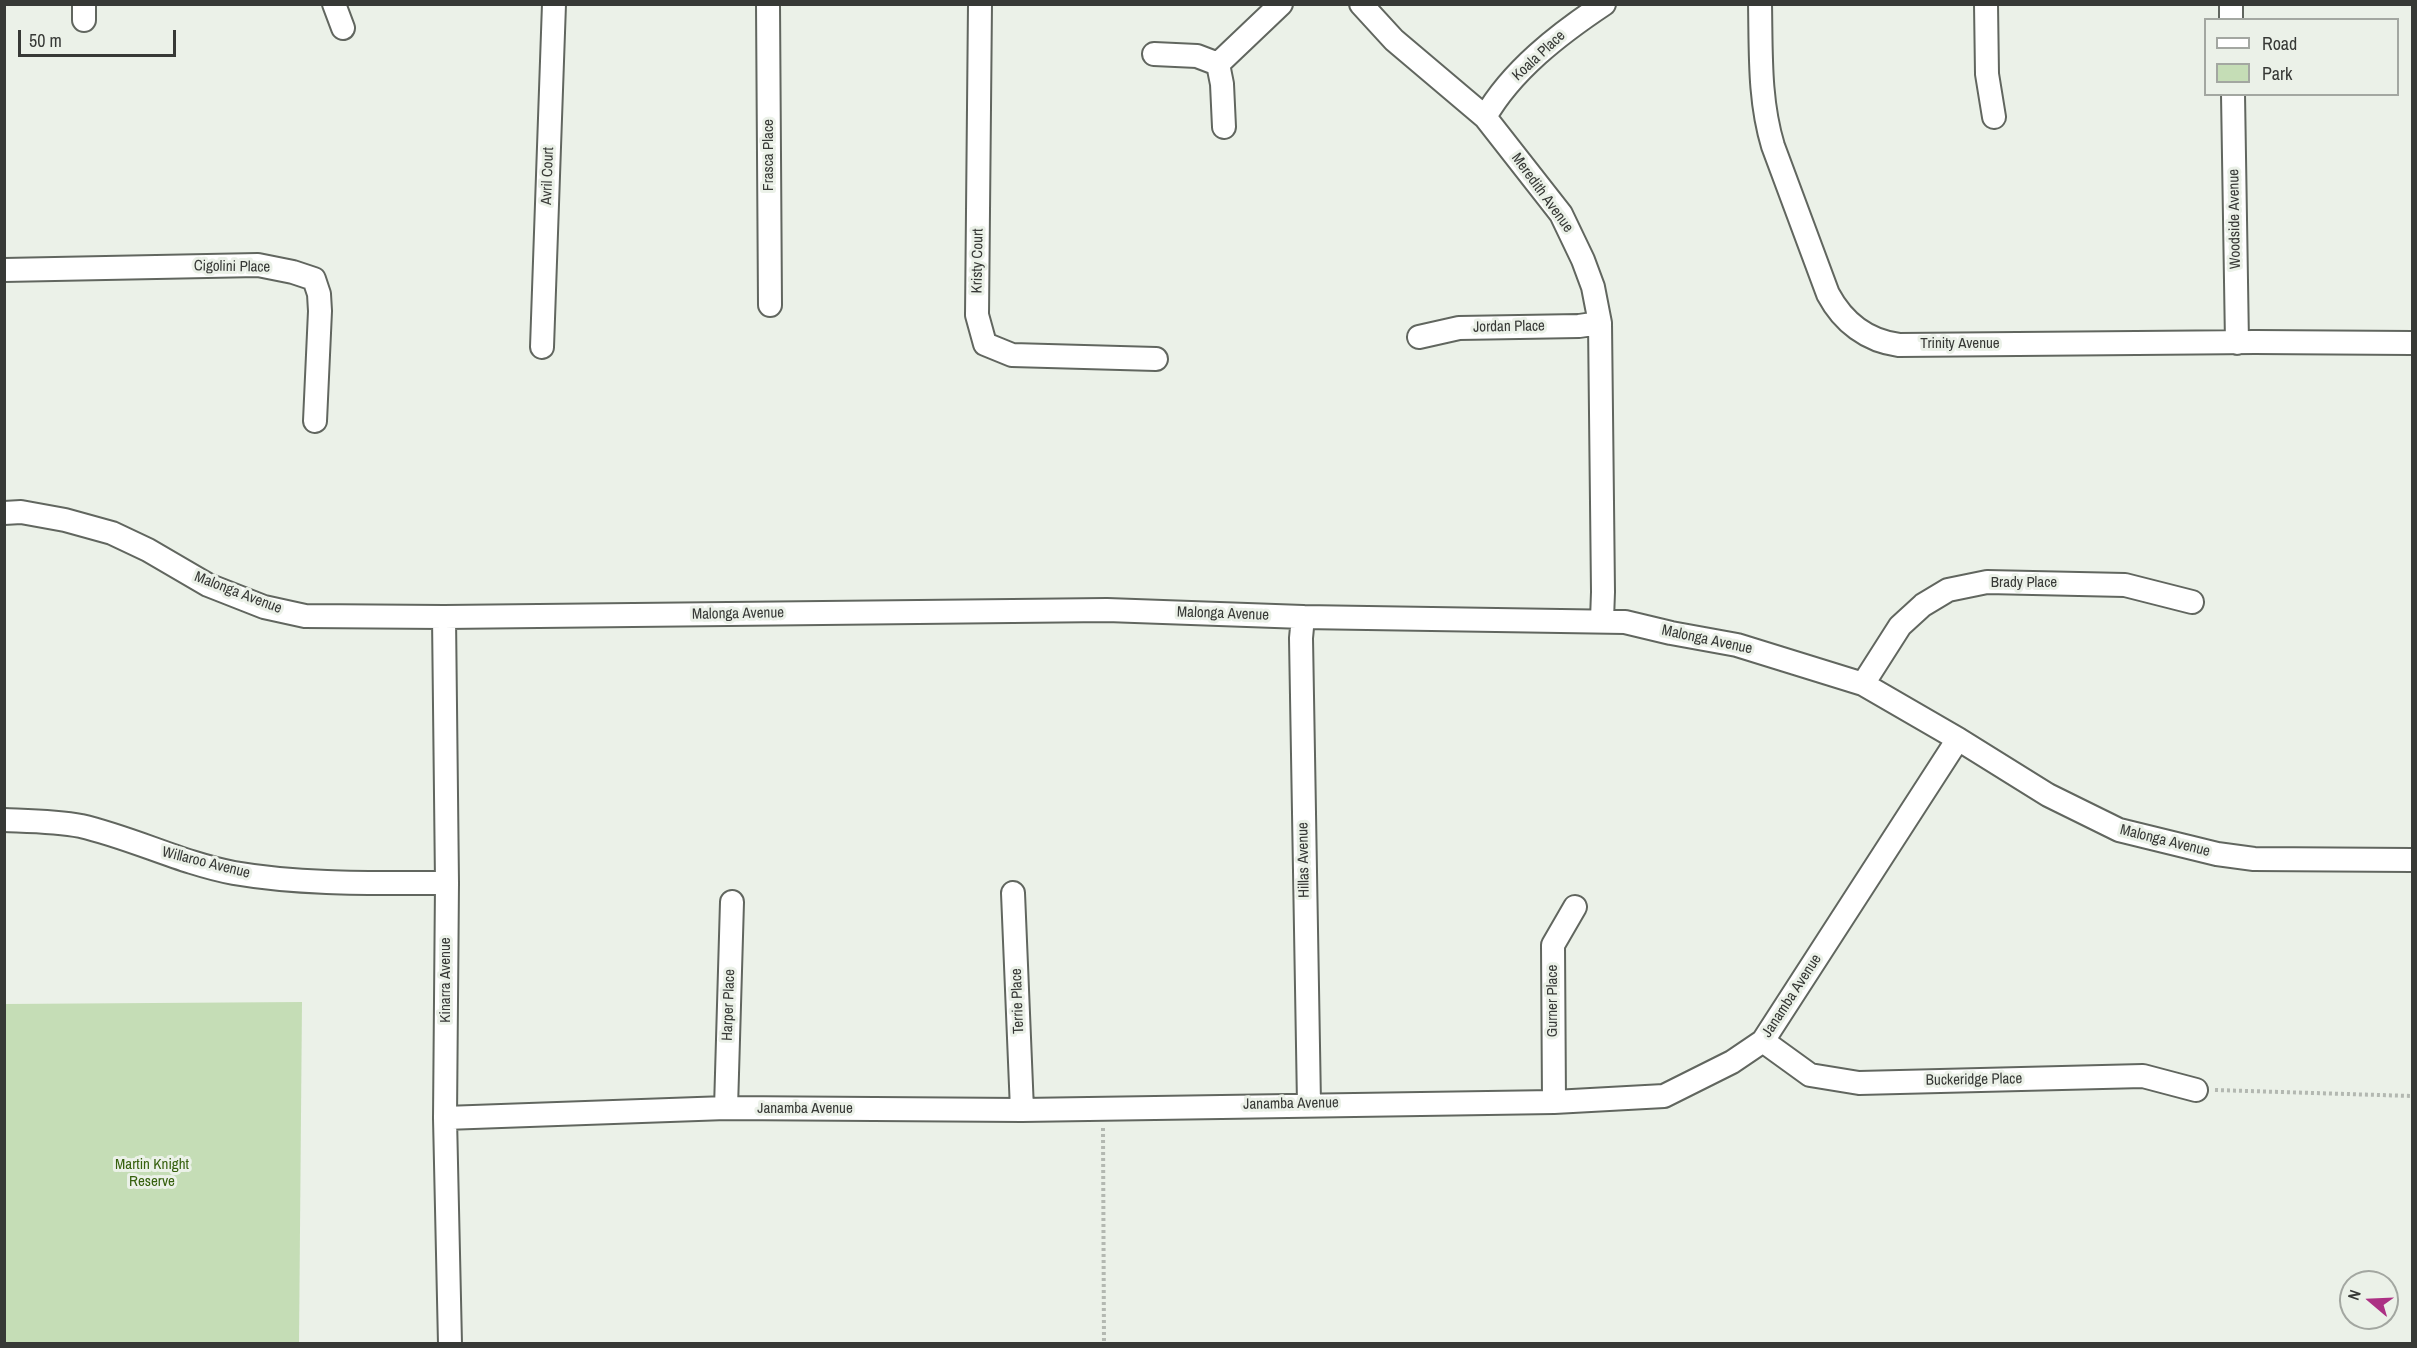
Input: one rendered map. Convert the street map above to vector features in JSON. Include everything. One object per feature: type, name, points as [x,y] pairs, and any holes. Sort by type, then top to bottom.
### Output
[{"type":"street","points":[[334,4],[343,28]]},
{"type":"street","name":"Avril Court","points":[[542,347],[554,4]]},
{"type":"street","name":"Frasca Place","points":[[768,4],[770,305]]},
{"type":"street","name":"Kristy Court","points":[[980,4],[977,315],[985,344],[1012,355],[1156,359]]},
{"type":"street","points":[[1218,63],[1281,4]]},
{"type":"street","name":"Meredith Avenue","points":[[1361,4],[1394,40],[1485,117],[1561,214],[1572,234],[1593,286],[1600,323],[1602,620]]},
{"type":"street","name":"Koala Place","points":[[1485,117],[1496,98],[1531,60],[1572,26],[1604,4]]},
{"type":"street","name":"Trinity Avenue","points":[[1760,4],[1761,95],[1773,146],[1828,294],[1836,309],[1866,335],[1884,343],[1899,345],[2412,343]]},
{"type":"street","points":[[1986,4],[1987,74],[1994,117]]},
{"type":"street","points":[[1154,54],[1197,56],[1218,63]]},
{"type":"street","points":[[1218,63],[1222,84],[1224,127]]},
{"type":"street","name":"Woodside Avenue","points":[[2233,96],[2237,343]]},
{"type":"street","name":"Cigolini Place","points":[[4,270],[258,266],[293,272],[314,279],[319,294],[320,311],[315,422]]},
{"type":"street","name":"Jordan Place","points":[[1419,337],[1459,328],[1579,326],[1600,323]]},
{"type":"street","name":"Malonga Avenue","points":[[4,513],[21,512],[65,520],[112,533],[148,550],[208,585],[278,610],[304,616],[336,618],[1107,610],[1304,617],[1624,622],[1737,645],[1863,684],[2048,795],[2119,830],[2217,854],[2254,860],[2412,860]]},
{"type":"street","name":"Brady Place","points":[[1863,684],[1900,626],[1923,605],[1948,590],[1987,582],[2125,585],[2192,603]]},
{"type":"street","name":"Kinarra Avenue","points":[[444,617],[447,883],[446,1118],[450,1344]]},
{"type":"street","name":"Hillas Avenue","points":[[1304,617],[1301,638],[1308,1104]]},
{"type":"street","name":"Janamba Avenue","points":[[446,1118],[726,1108],[1022,1110],[1554,1102],[1664,1096],[1732,1062],[1763,1041],[1958,739]]},
{"type":"street","name":"Willaroo Avenue","points":[[4,820],[45,821],[81,826],[193,862],[242,874],[320,883],[447,883]]},
{"type":"street","name":"Terrie Place","points":[[1013,893],[1022,1110]]},
{"type":"street","name":"Harper Place","points":[[726,1108],[732,902]]},
{"type":"street","name":"Gurner Place","points":[[1554,1102],[1553,945],[1575,907]]},
{"type":"street","name":"Buckeridge Place","points":[[1763,1041],[1810,1075],[1859,1083],[2143,1076],[2196,1090]]},
{"type":"path","points":[[2196,1090],[2412,1096]]},
{"type":"path","points":[[1103,1108],[1104,1344]]},
{"type":"green space","name":"Martin Knight Reserve","points":[[302,1002],[299,1343],[5,1343],[5,1004]]}]
